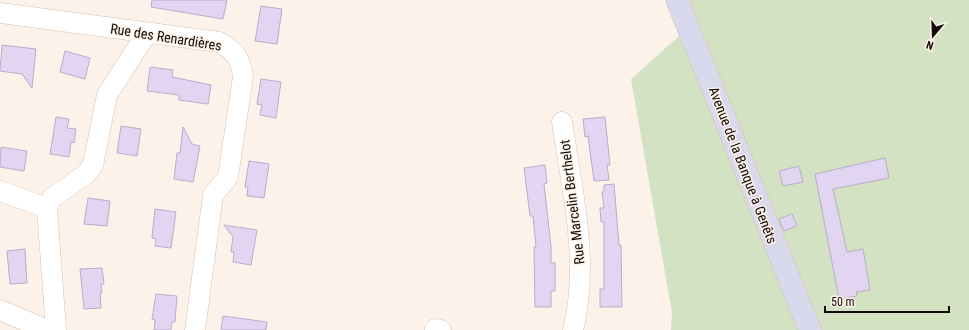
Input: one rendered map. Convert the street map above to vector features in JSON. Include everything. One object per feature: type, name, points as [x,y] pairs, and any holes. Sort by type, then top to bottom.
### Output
[{"type":"main road","name":"Avenue de la Banque à Genêts","points":[[677,0],[810,330]]},
{"type":"street","name":"Rue des Renardières","points":[[0,13],[219,42],[230,47],[242,65],[243,77],[228,177],[213,195],[195,330]]},
{"type":"street","points":[[56,330],[47,208],[52,198],[86,174],[93,164],[107,95],[147,33]]},
{"type":"street","name":"Rue Marcelin Berthelot","points":[[562,122],[578,232],[580,263],[579,293],[573,330]]},
{"type":"street","points":[[0,191],[47,208]]},
{"type":"street","points":[[0,310],[47,330]]},
{"type":"green space","points":[[689,0],[969,0],[969,330],[671,330],[672,313],[631,79],[697,20]]},
{"type":"building","points":[[152,0],[227,0],[223,19],[151,7]]},
{"type":"building","points":[[261,6],[282,9],[277,44],[255,41]]},
{"type":"building","points":[[2,45],[36,49],[32,88],[22,74],[0,71]]},
{"type":"building","points":[[65,51],[90,58],[85,79],[60,72]]},
{"type":"building","points":[[150,67],[173,70],[172,77],[211,85],[208,104],[179,100],[179,95],[147,91]]},
{"type":"building","points":[[261,79],[281,82],[276,118],[260,115],[262,105],[257,104]]},
{"type":"building","points":[[56,117],[69,119],[67,128],[76,129],[74,143],[71,142],[69,157],[50,154]]},
{"type":"building","points":[[605,117],[610,165],[607,165],[609,180],[594,181],[588,136],[585,137],[583,119]]},
{"type":"building","points":[[121,126],[141,129],[137,156],[117,153]]},
{"type":"building","points":[[183,127],[192,144],[200,146],[193,182],[174,179],[177,153],[180,153]]},
{"type":"building","points":[[1,147],[27,151],[24,171],[0,167]]},
{"type":"building","points":[[885,158],[889,178],[833,189],[847,252],[863,249],[870,290],[856,292],[857,296],[839,299],[815,174]]},
{"type":"building","points":[[249,161],[269,164],[264,198],[247,196],[248,187],[245,187]]},
{"type":"building","points":[[545,165],[547,183],[544,184],[551,246],[551,263],[555,263],[555,291],[551,291],[551,307],[535,307],[534,247],[536,247],[533,216],[530,216],[524,168]]},
{"type":"building","points":[[799,166],[803,182],[783,186],[779,171]]},
{"type":"building","points":[[614,184],[619,245],[621,245],[622,307],[600,307],[600,289],[604,289],[604,222],[601,222],[600,208],[604,208],[602,192],[604,192],[604,185]]},
{"type":"building","points":[[88,198],[110,201],[107,226],[84,224]]},
{"type":"building","points":[[155,209],[176,212],[171,248],[155,246],[156,239],[152,238]]},
{"type":"building","points":[[792,214],[797,226],[784,231],[779,219]]},
{"type":"building","points":[[224,225],[257,230],[251,265],[233,262],[234,252],[231,252],[233,237]]},
{"type":"building","points":[[25,249],[27,283],[10,284],[7,251]]},
{"type":"building","points":[[102,268],[104,284],[101,284],[101,308],[84,309],[80,269]]},
{"type":"building","points":[[156,294],[177,296],[175,322],[172,322],[171,330],[154,330],[155,320],[152,319]]},
{"type":"building","points":[[223,316],[267,322],[266,330],[221,330]]}]
